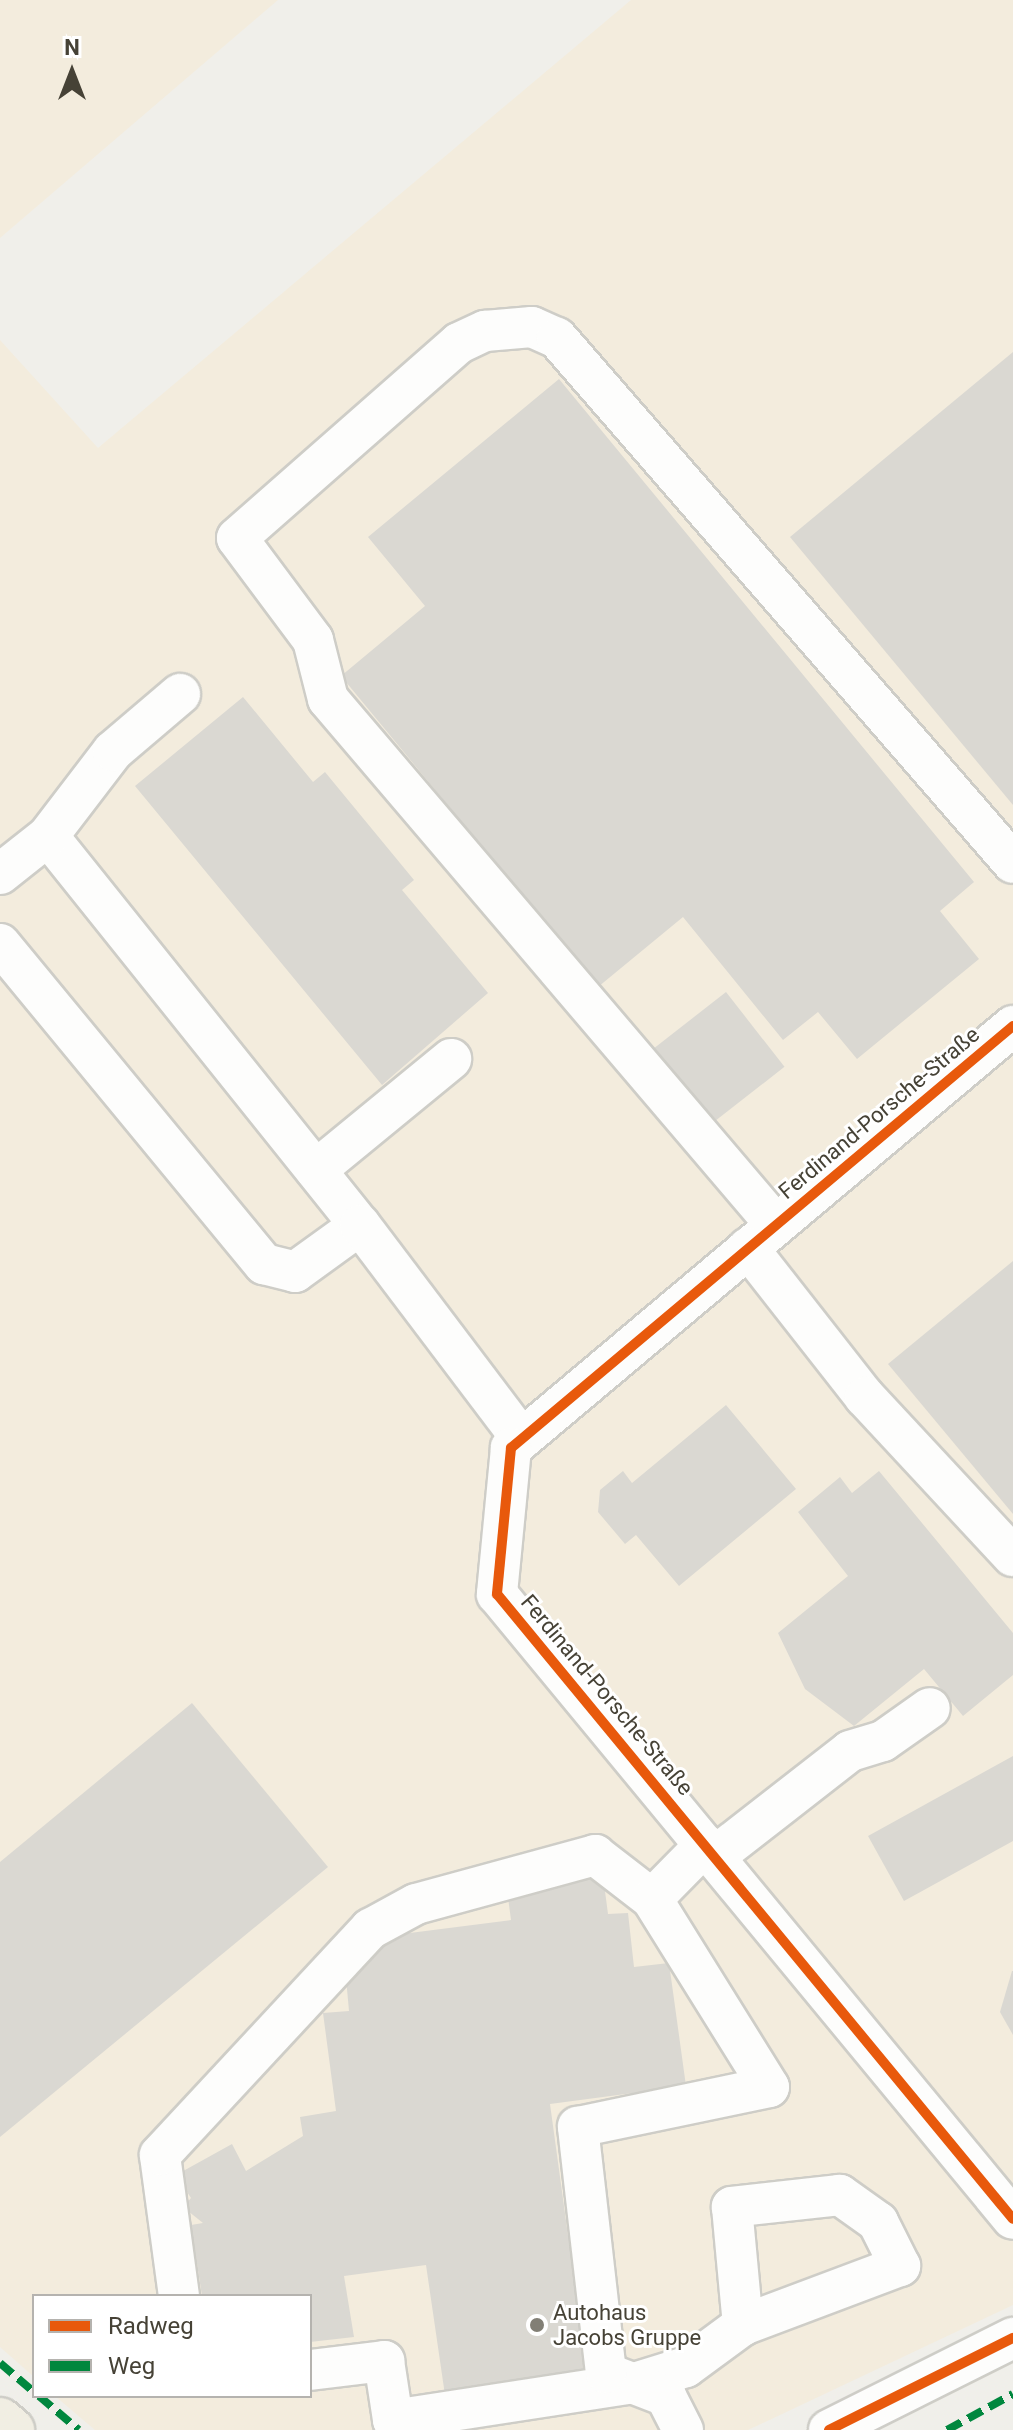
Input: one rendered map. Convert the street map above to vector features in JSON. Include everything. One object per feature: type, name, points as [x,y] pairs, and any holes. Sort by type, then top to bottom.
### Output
[{"type":"main road","points":[[0,2420],[12,2430]]},
{"type":"street","points":[[1013,863],[576,358],[532,327],[485,331],[459,343],[237,538],[313,640],[328,699],[762,1237],[865,1397],[1013,1556]]},
{"type":"street","points":[[0,874],[48,836],[113,751],[180,694]]},
{"type":"street","points":[[48,836],[360,1225],[522,1439]]},
{"type":"street","points":[[0,944],[264,1264],[295,1272],[360,1225]]},
{"type":"street","name":"Ferdinand-Porsche-Straße","points":[[1013,1026],[511,1448],[497,1594],[1013,2219]]},
{"type":"street","points":[[316,1170],[451,1059]]},
{"type":"street","points":[[652,1899],[710,1851],[850,1751],[883,1741],[930,1708]]},
{"type":"street","points":[[179,2294],[160,2155],[370,1929],[416,1904],[595,1855],[652,1899],[769,2087],[578,2127],[606,2373],[666,2396],[683,2430]]},
{"type":"street","points":[[312,2370],[384,2361],[393,2420],[634,2383],[686,2367],[743,2325]]},
{"type":"street","points":[[829,2430],[1013,2338]]},
{"type":"shaded area","points":[[0,0],[278,0],[0,238]]},
{"type":"shaded area","points":[[631,0],[1013,0],[1013,2305],[748,2430],[95,2430],[57,2398],[312,2398],[312,2294],[32,2294],[32,2375],[0,2347],[0,340],[98,448]]},
{"type":"building","points":[[1013,352],[1013,805],[790,537]]},
{"type":"building","points":[[559,379],[974,882],[940,911],[979,959],[857,1059],[818,1012],[783,1040],[683,917],[598,987],[341,676],[425,606],[368,537]]},
{"type":"building","points":[[243,697],[313,782],[325,772],[414,880],[402,890],[488,993],[382,1085],[135,786]]},
{"type":"building","points":[[726,992],[784,1067],[710,1125],[651,1050]]},
{"type":"building","points":[[1013,1261],[1013,1514],[888,1364]]},
{"type":"building","points":[[726,1405],[796,1489],[679,1586],[636,1535],[625,1544],[598,1512],[600,1490],[623,1471],[632,1483]]},
{"type":"building","points":[[879,1471],[1013,1633],[1013,1675],[963,1716],[924,1669],[854,1726],[805,1689],[778,1633],[848,1576],[798,1512],[840,1477],[852,1493]]},
{"type":"building","points":[[192,1703],[328,1867],[0,2137],[0,1862]]},
{"type":"building","points":[[1013,1756],[1013,1841],[904,1901],[868,1836]]},
{"type":"building","points":[[603,1876],[608,1914],[628,1913],[634,1967],[669,1963],[686,2086],[550,2104],[588,2381],[446,2402],[426,2265],[344,2276],[354,2337],[312,2342],[312,2294],[202,2294],[191,2225],[203,2223],[183,2207],[191,2198],[176,2175],[232,2144],[246,2171],[303,2136],[300,2117],[336,2111],[323,2013],[349,2011],[346,1978],[394,1935],[511,1920],[507,1890]]},
{"type":"building","points":[[1013,1971],[1013,2035],[1000,2012]]},
{"type":"marked path","points":[[0,2363],[32,2390]]},
{"type":"marked path","points":[[947,2430],[1013,2394]]},
{"type":"marked path","points":[[41,2398],[79,2430]]},
{"type":"cycle path","points":[[1013,1026],[511,1448],[497,1594],[1013,2219]]},
{"type":"cycle path","points":[[829,2430],[1013,2338]]},
{"type":"place","name":"Autohaus Jacobs Gruppe","points":[[537,2325]]}]
